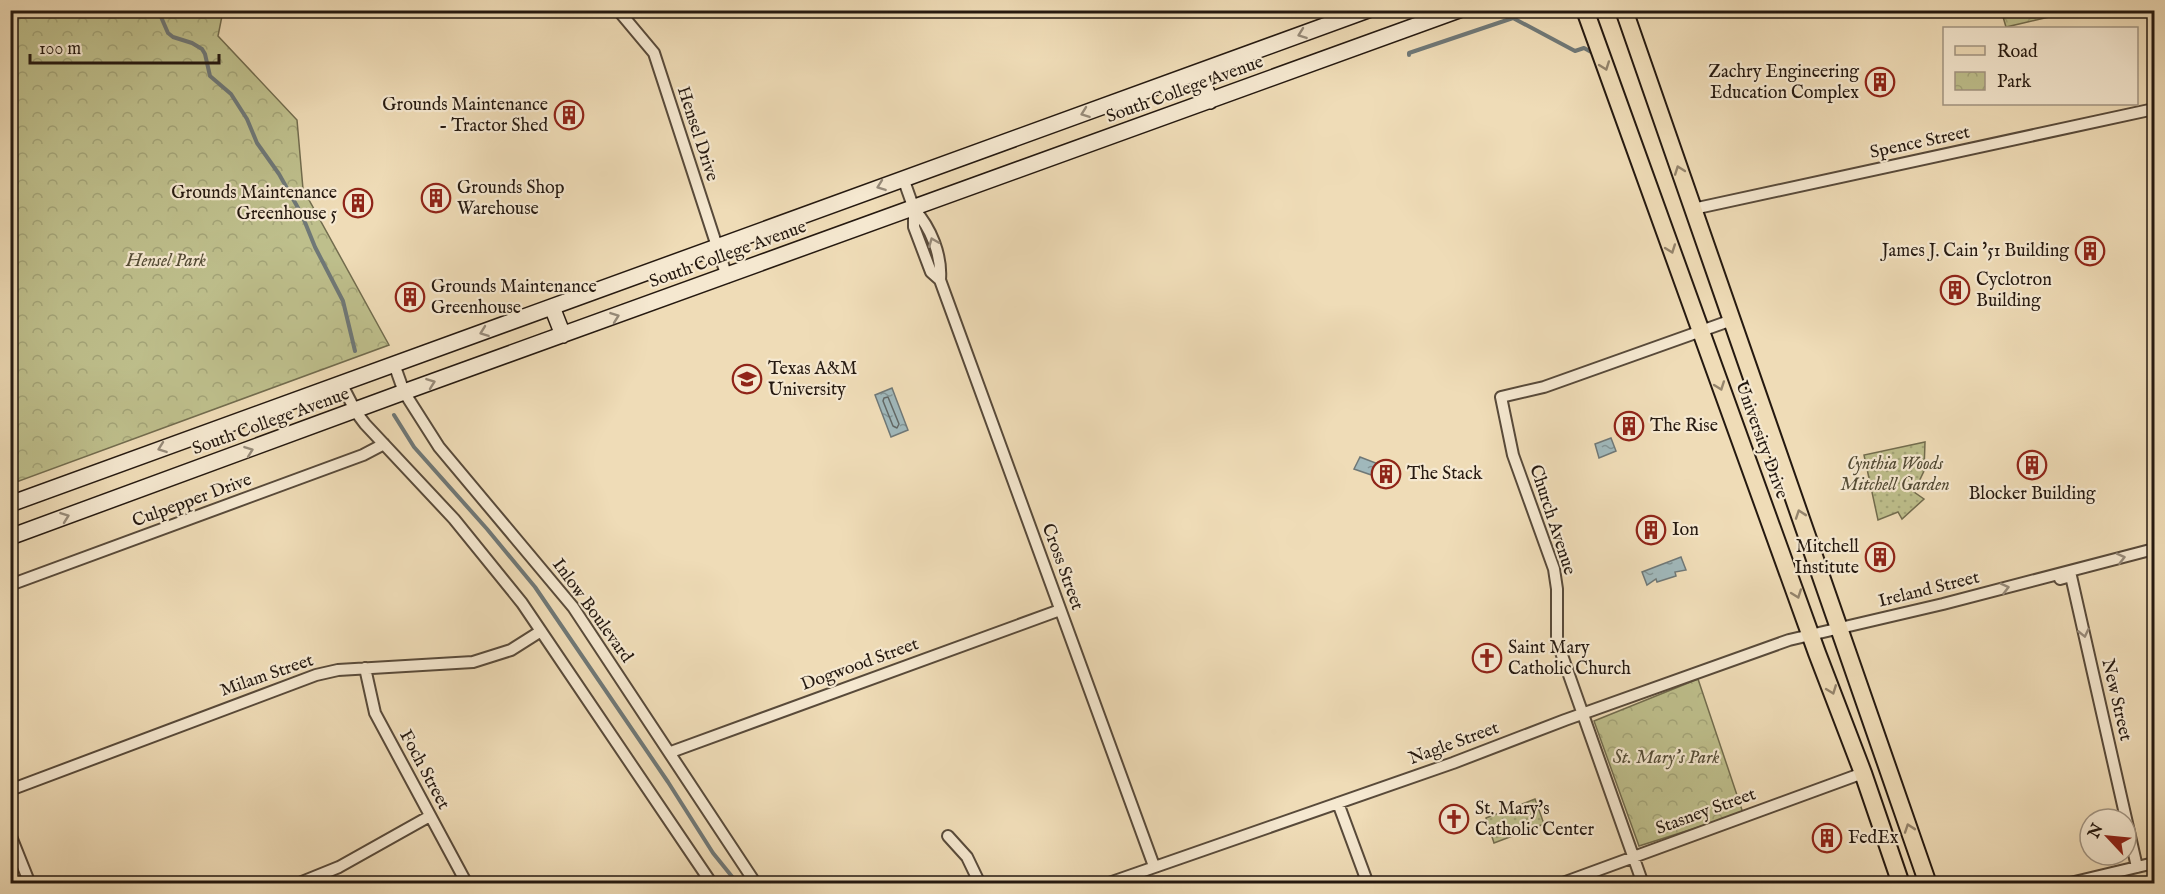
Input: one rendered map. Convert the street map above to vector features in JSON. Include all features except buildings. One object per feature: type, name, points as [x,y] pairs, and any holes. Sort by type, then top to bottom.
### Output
[{"type":"main road","name":"South College Avenue","points":[[10,504],[1368,10]]},
{"type":"main road","name":"South College Avenue","points":[[10,537],[1459,10]]},
{"type":"main road","name":"University Drive","points":[[1585,10],[1700,331],[1863,773],[1901,884]]},
{"type":"main road","name":"University Drive","points":[[1624,10],[1928,884]]},
{"type":"main road","points":[[1199,72],[1210,101]]},
{"type":"main road","points":[[552,307],[563,335]]},
{"type":"street","name":"Hensel Drive","points":[[618,10],[654,53],[727,277]]},
{"type":"street","name":"Spence Street","points":[[1693,209],[2154,109]]},
{"type":"street","name":"Cross Street","points":[[903,178],[914,209],[925,221],[939,256],[940,280],[1154,866]]},
{"type":"street","name":"Church Avenue","points":[[1643,884],[1557,641],[1557,589],[1554,569],[1513,455],[1501,398],[1544,387],[1732,320]]},
{"type":"street","name":"Inlow Boulevard","points":[[393,364],[404,392],[449,461],[573,607],[671,752],[756,884]]},
{"type":"street","points":[[340,383],[356,412],[487,559],[542,631],[712,884]]},
{"type":"street","name":"Culpepper Drive","points":[[10,585],[363,455],[384,444]]},
{"type":"street","name":"Ireland Street","points":[[1811,635],[1943,604],[2154,549]]},
{"type":"street","name":"Ireland Street","points":[[2027,582],[2071,576]]},
{"type":"street","name":"New Street","points":[[2071,576],[2123,807]]},
{"type":"street","name":"Dogwood Street","points":[[671,752],[1060,609]]},
{"type":"street","name":"Milam Street","points":[[10,790],[316,675],[338,670],[473,662],[511,650],[542,631]]},
{"type":"street","name":"Nagle Street","points":[[1106,884],[1453,763],[1738,658],[1811,635]]},
{"type":"street","name":"Foch Street","points":[[366,668],[375,713],[467,884]]},
{"type":"street","name":"Stasney Street","points":[[1560,884],[1863,773]]},
{"type":"street","points":[[1338,803],[1368,884]]},
{"type":"street","points":[[297,884],[339,867],[430,816]]},
{"type":"street","points":[[10,834],[30,884]]},
{"type":"street","points":[[948,836],[967,857],[980,884]]},
{"type":"street","points":[[2138,867],[2154,863]]},
{"type":"street","points":[[2066,884],[2137,867]]},
{"type":"green space","name":"Hensel Park","points":[[11,10],[223,11],[218,36],[297,120],[303,189],[389,345],[11,484]]},
{"type":"green space","points":[[2001,10],[2075,10],[2075,11],[2006,27]]},
{"type":"green space","name":"Cynthia Woods Mitchell Garden","points":[[1925,442],[1924,471],[1914,492],[1924,499],[1902,519],[1898,512],[1878,520],[1864,455]]},
{"type":"green space","name":"St. Mary's Park","points":[[1698,679],[1743,813],[1639,846],[1594,721]]},
{"type":"green space","points":[[1535,799],[1544,824],[1494,843],[1486,818]]},
{"type":"water","points":[[892,388],[908,430],[891,437],[875,395]]},
{"type":"water","points":[[1611,438],[1616,451],[1599,458],[1595,444]]},
{"type":"water","points":[[1360,457],[1381,465],[1385,474],[1383,479],[1354,469]]},
{"type":"water","points":[[1681,557],[1686,570],[1675,572],[1676,576],[1657,582],[1656,579],[1647,585],[1642,572]]},
{"type":"waterway","points":[[158,10],[168,33],[202,49],[210,76],[231,94],[247,119],[257,143],[279,174],[302,215],[315,247],[343,301],[355,351]]},
{"type":"waterway","points":[[1409,55],[1409,53],[1513,18],[1575,51],[1584,48],[1593,53]]},
{"type":"waterway","points":[[394,415],[414,447],[535,587],[668,782],[713,853],[738,884]]},
{"type":"place","name":"Zachry Engineering Education Complex","points":[[1880,82]]},
{"type":"place","name":"Grounds Maintenance - Tractor Shed","points":[[569,115]]},
{"type":"place","name":"Grounds Shop Warehouse","points":[[436,198]]},
{"type":"place","name":"Grounds Maintenance Greenhouse 5","points":[[358,203]]},
{"type":"place","name":"James J. Cain '51 Building","points":[[2090,251]]},
{"type":"place","name":"Cyclotron Building","points":[[1955,290]]},
{"type":"place","name":"Grounds Maintenance Greenhouse","points":[[410,297]]},
{"type":"place","name":"Texas A&M University","points":[[747,379]]},
{"type":"place","name":"The Rise","points":[[1629,426]]},
{"type":"place","name":"Blocker Building","points":[[2032,465]]},
{"type":"place","name":"The Stack","points":[[1386,474]]},
{"type":"place","name":"Ion","points":[[1651,530]]},
{"type":"place","name":"Mitchell Institute","points":[[1880,557]]},
{"type":"place","name":"Saint Mary Catholic Church","points":[[1487,658]]},
{"type":"place","name":"St. Mary's Catholic Center","points":[[1454,819]]},
{"type":"place","name":"FedEx","points":[[1827,838]]}]
